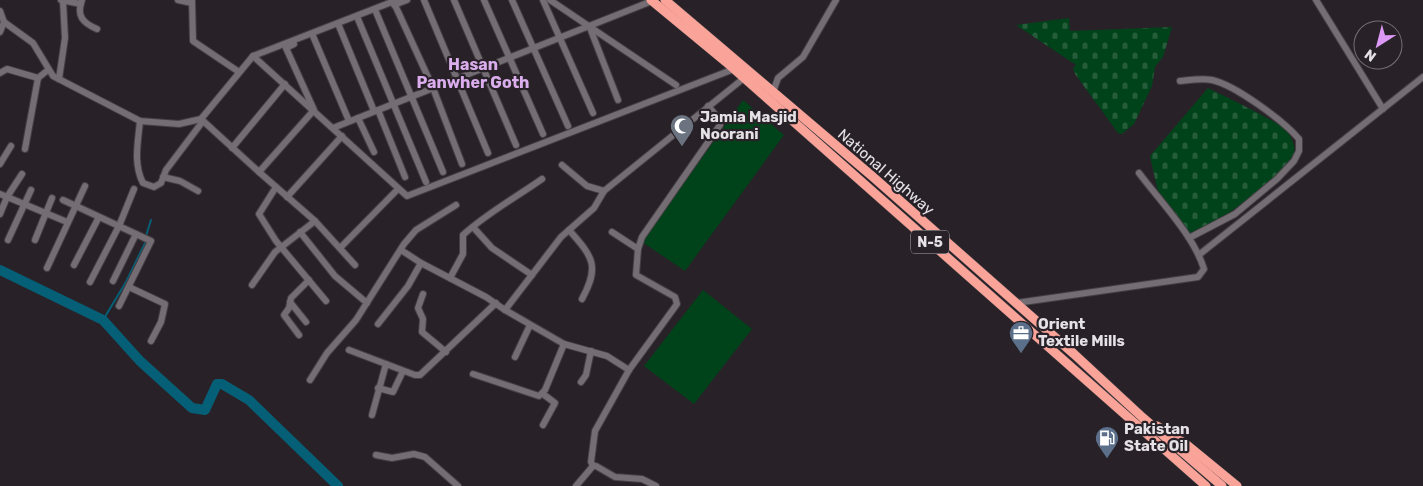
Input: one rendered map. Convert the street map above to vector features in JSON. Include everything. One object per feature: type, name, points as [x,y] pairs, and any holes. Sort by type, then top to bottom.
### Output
[{"type":"highway","name":"National Highway","points":[[652,0],[734,69],[1206,486]]},
{"type":"highway","name":"National Highway","points":[[665,0],[718,43],[1016,303],[1142,418],[1222,486]]},
{"type":"highway","points":[[1142,418],[1172,435],[1237,486]]},
{"type":"street","points":[[59,80],[65,38],[62,0],[81,2],[81,19],[83,23],[97,29]]},
{"type":"street","points":[[178,0],[192,2],[193,41],[239,72]]},
{"type":"street","points":[[140,121],[136,162],[139,176],[143,183],[154,187],[161,183],[163,177],[202,120],[253,56],[396,2],[407,0]]},
{"type":"street","points":[[424,0],[488,153]]},
{"type":"street","points":[[454,0],[516,145]]},
{"type":"street","points":[[484,0],[543,134]]},
{"type":"street","points":[[512,0],[568,126]]},
{"type":"street","points":[[543,0],[593,114]]},
{"type":"street","points":[[550,0],[676,85]]},
{"type":"street","points":[[333,128],[560,39],[652,0]]},
{"type":"street","points":[[773,92],[778,78],[803,57],[836,0]]},
{"type":"street","points":[[1316,0],[1383,109]]},
{"type":"street","points":[[314,110],[286,48],[376,12],[396,2]]},
{"type":"street","points":[[396,2],[433,88],[462,164]]},
{"type":"street","points":[[0,11],[4,22],[33,43],[45,61],[48,70],[59,80],[140,121],[180,124],[202,120]]},
{"type":"street","points":[[376,12],[443,172]]},
{"type":"street","points":[[358,19],[426,182]]},
{"type":"street","points":[[0,32],[4,22]]},
{"type":"street","points":[[339,26],[406,176]]},
{"type":"street","points":[[589,26],[618,100]]},
{"type":"street","points":[[313,36],[349,121]]},
{"type":"street","points":[[253,56],[314,110],[405,196],[410,196],[734,69]]},
{"type":"street","points":[[0,73],[7,70],[38,78]]},
{"type":"street","points":[[25,149],[38,78],[48,70]]},
{"type":"street","points":[[1200,254],[1423,76]]},
{"type":"street","points":[[505,310],[561,237],[594,208],[604,191],[744,78]]},
{"type":"street","points":[[1180,81],[1210,80],[1232,88],[1289,127],[1299,139],[1299,151],[1294,161],[1277,179],[1235,214],[1189,238]]},
{"type":"street","points":[[232,148],[285,84]]},
{"type":"street","points":[[593,466],[591,462],[595,430],[629,370],[673,311],[678,300],[676,297],[636,275],[638,249],[642,237],[720,125],[720,120],[708,106]]},
{"type":"street","points":[[259,172],[314,110]]},
{"type":"street","points":[[358,118],[374,152]]},
{"type":"street","points":[[202,120],[286,197],[315,220],[355,265]]},
{"type":"street","points":[[286,197],[342,136]]},
{"type":"street","points":[[0,164],[11,146]]},
{"type":"street","points":[[562,165],[587,186],[604,191]]},
{"type":"street","points":[[1016,303],[1198,277],[1204,269],[1200,254],[1139,173]]},
{"type":"street","points":[[0,214],[7,197],[22,174]]},
{"type":"street","points":[[163,177],[180,181],[198,191]]},
{"type":"street","points":[[450,278],[464,254],[462,238],[472,227],[505,202],[542,179]]},
{"type":"street","points":[[47,268],[85,186]]},
{"type":"street","points":[[276,188],[259,214],[282,247],[326,301]]},
{"type":"street","points":[[90,282],[119,226],[134,189]]},
{"type":"street","points":[[340,248],[398,189]]},
{"type":"street","points":[[8,240],[31,190]]},
{"type":"street","points":[[0,194],[68,222]]},
{"type":"street","points":[[34,240],[52,198]]},
{"type":"street","points":[[63,200],[152,242],[119,306]]},
{"type":"street","points":[[310,380],[327,353],[356,320],[400,250],[416,230],[456,204]]},
{"type":"street","points":[[74,265],[98,216]]},
{"type":"street","points":[[252,285],[271,256],[315,220]]},
{"type":"street","points":[[472,227],[492,248],[532,275]]},
{"type":"street","points":[[569,230],[584,246],[591,260],[592,280],[582,299]]},
{"type":"street","points":[[300,232],[335,276],[367,303]]},
{"type":"street","points":[[612,232],[638,249]]},
{"type":"street","points":[[113,281],[136,234]]},
{"type":"street","points":[[400,250],[496,303],[564,344],[608,356],[629,370]]},
{"type":"street","points":[[378,324],[408,286],[421,263]]},
{"type":"street","points":[[299,335],[284,316],[290,302],[309,280]]},
{"type":"street","points":[[129,287],[165,304],[161,322],[151,341]]},
{"type":"street","points":[[423,294],[418,308],[423,318],[422,332],[446,352]]},
{"type":"street","points":[[290,302],[306,322]]},
{"type":"street","points":[[349,350],[403,371],[420,375],[496,303]]},
{"type":"street","points":[[515,357],[530,324]]},
{"type":"street","points":[[543,394],[564,344]]},
{"type":"street","points":[[581,382],[586,375],[591,351]]},
{"type":"street","points":[[372,415],[386,364]]},
{"type":"street","points":[[378,388],[393,392],[403,371]]},
{"type":"street","points":[[473,374],[539,396],[543,394]]},
{"type":"street","points":[[543,394],[555,403],[544,424]]},
{"type":"street","points":[[376,455],[392,458],[414,454],[424,457],[438,466],[454,485]]},
{"type":"street","points":[[576,486],[593,466]]},
{"type":"street","points":[[593,466],[614,476],[642,479],[656,486]]},
{"type":"green space","points":[[1069,18],[1070,31],[1172,27],[1163,57],[1155,67],[1152,86],[1134,124],[1122,134],[1118,133],[1075,74],[1073,68],[1076,65],[1016,25]]},
{"type":"green space","points":[[1208,88],[1281,126],[1292,140],[1294,154],[1287,166],[1276,177],[1191,239],[1160,201],[1150,156]]},
{"type":"green space","points":[[743,100],[784,135],[685,271],[642,242]]},
{"type":"green space","points":[[703,290],[752,329],[694,404],[644,366]]},
{"type":"waterway","points":[[146,236],[151,220]]},
{"type":"waterway","points":[[103,320],[126,282],[146,241]]},
{"type":"waterway","points":[[0,270],[103,320],[140,361],[192,408],[205,410],[217,384],[222,384],[249,400],[338,486]]},
{"type":"place","name":"Jamia Masjid Noorani","points":[[682,147]]},
{"type":"place","name":"Orient Textile Mills","points":[[1021,354]]},
{"type":"place","name":"Pakistan State Oil","points":[[1107,459]]},
{"type":"district","name":"Hasan Panwher Goth","points":[[473,73]]}]
